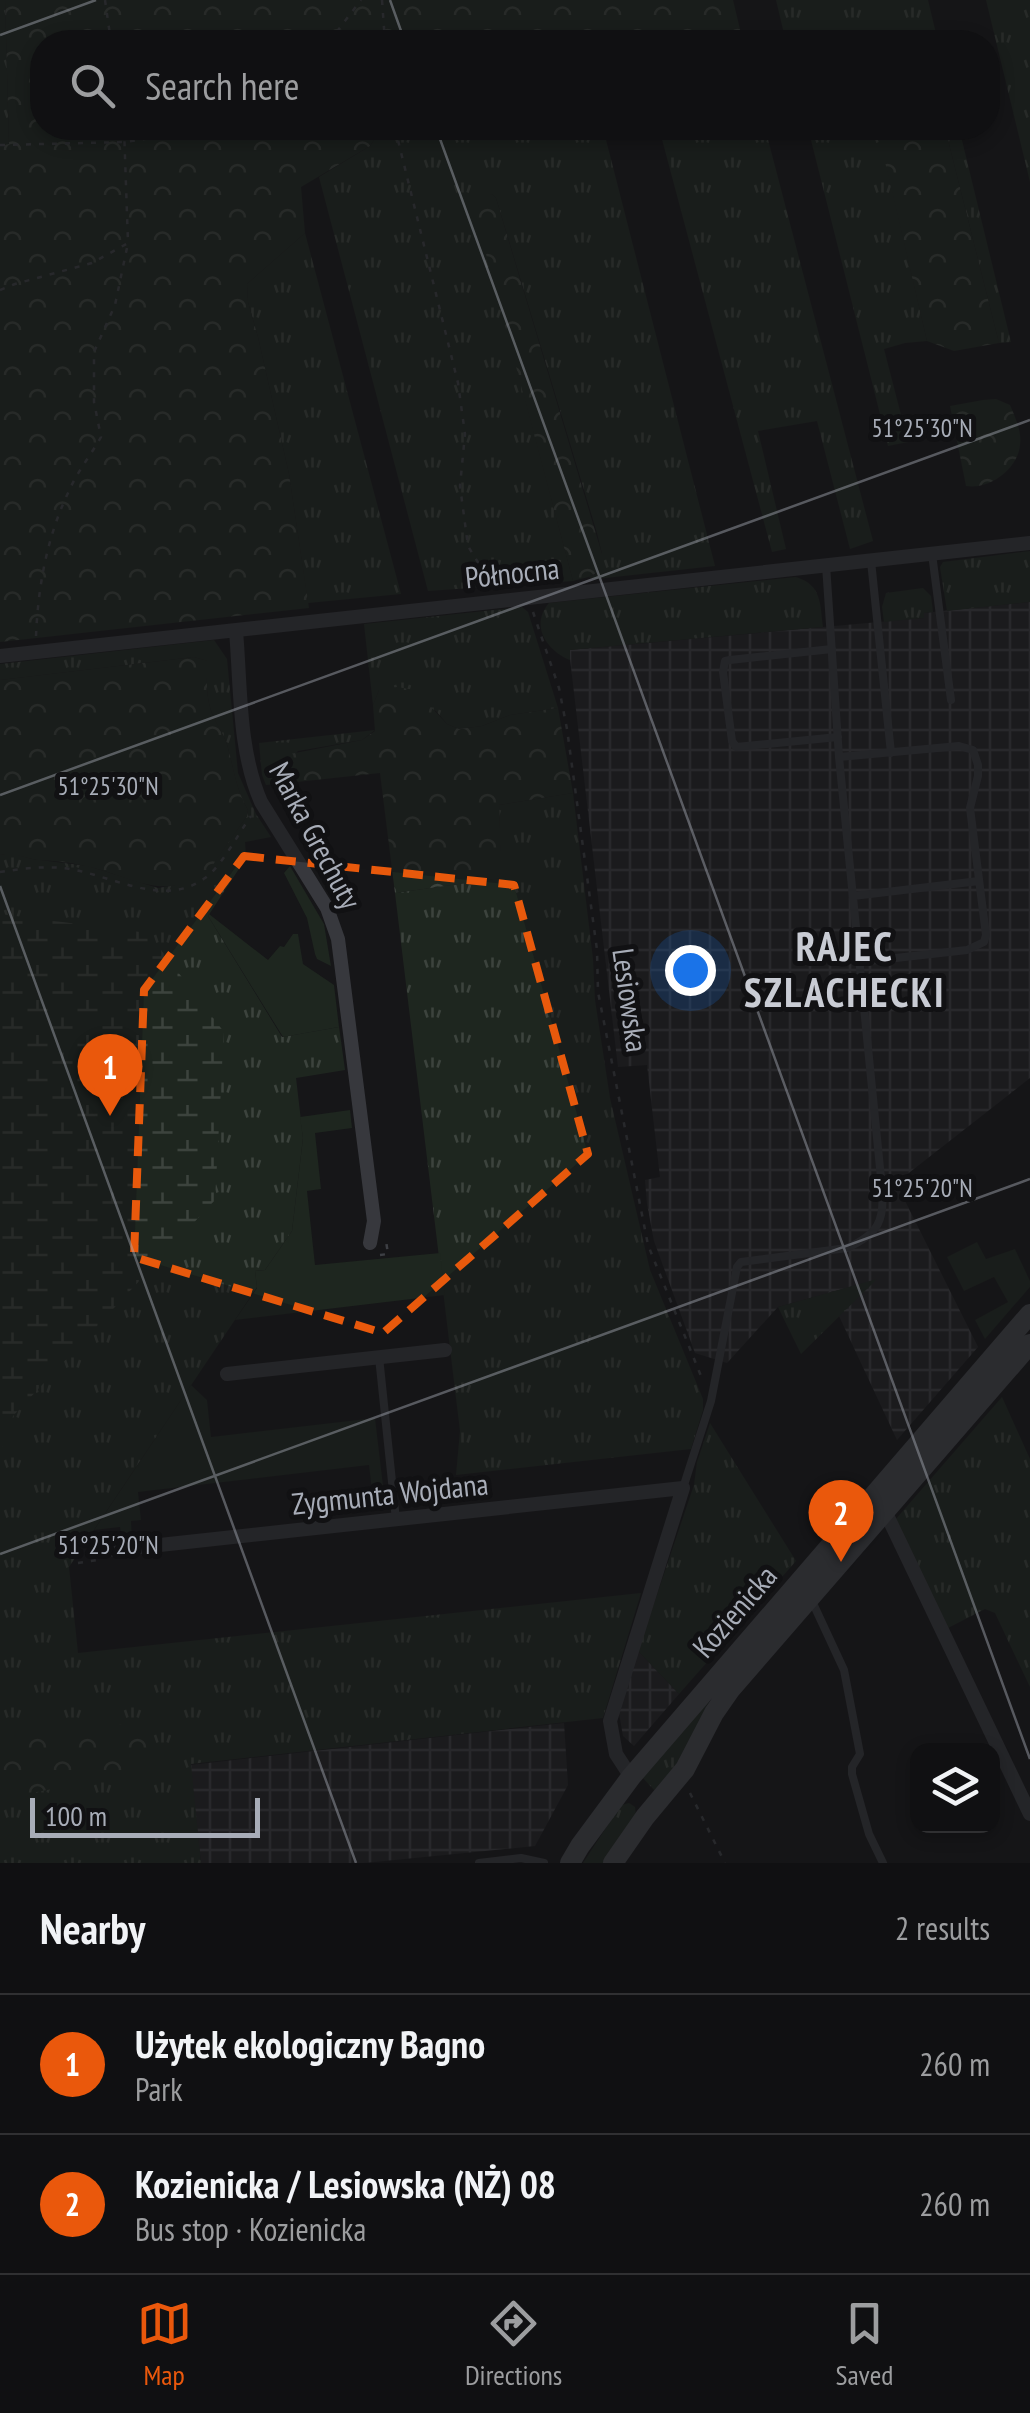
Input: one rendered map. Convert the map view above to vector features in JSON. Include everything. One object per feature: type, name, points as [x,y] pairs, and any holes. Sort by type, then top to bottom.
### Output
[{"type":"main road","name":"Kozienicka","points":[[570,1863],[658,1744],[1030,1314]]},
{"type":"main road","name":"Kozienicka","points":[[613,1863],[684,1769],[730,1690],[1030,1344]]},
{"type":"main road","points":[[631,1777],[645,1792],[645,1817]]},
{"type":"main road","points":[[614,1799],[632,1796],[645,1817]]},
{"type":"street","name":"Północna","points":[[0,656],[1030,543]]},
{"type":"street","name":"Marka Grechuty","points":[[236,631],[249,772],[260,802],[327,908],[338,939],[374,1221],[370,1243]]},
{"type":"street","points":[[227,1374],[446,1350]]},
{"type":"street","points":[[614,1799],[612,1710],[683,1488]]},
{"type":"street","name":"Zygmunta Wojdana","points":[[103,1546],[114,1550],[683,1488]]},
{"type":"street","points":[[885,1512],[1030,1814]]},
{"type":"street","points":[[612,1738],[618,1748],[631,1755],[658,1744]]},
{"type":"street","points":[[612,1738],[616,1754],[631,1777]]},
{"type":"lane","points":[[932,554],[951,700]]},
{"type":"lane","points":[[872,560],[891,752]]},
{"type":"lane","points":[[683,1488],[711,1401],[737,1267],[741,1262],[847,1248],[860,1242],[883,1216],[839,758],[826,566]]},
{"type":"lane","points":[[832,649],[725,661],[723,672],[736,746],[838,737]]},
{"type":"lane","points":[[839,758],[959,746],[973,750],[978,765],[970,808],[984,942],[968,950],[860,962]]},
{"type":"lane","points":[[853,896],[979,881]]},
{"type":"lane","points":[[379,1358],[396,1520]]},
{"type":"lane","points":[[810,1598],[844,1670],[860,1754],[852,1774],[869,1834],[883,1863]]},
{"type":"lane","points":[[479,1863],[528,1858],[544,1863]]},
{"type":"path","points":[[105,0],[110,30]]},
{"type":"path","points":[[338,30],[361,0]]},
{"type":"path","points":[[382,0],[384,30]]},
{"type":"path","points":[[0,145],[139,140]]},
{"type":"path","points":[[398,140],[458,383],[465,434],[460,486],[468,546],[502,601]]},
{"type":"path","points":[[36,652],[38,596],[52,538],[69,490],[101,437],[94,402],[94,352],[115,305],[128,243],[126,142]]},
{"type":"path","points":[[0,290],[92,263],[128,243]]},
{"type":"path","name":"Lesiowska","points":[[530,598],[534,620],[560,688],[568,729],[598,992],[648,1245],[711,1401]]},
{"type":"path","points":[[0,872],[64,868],[156,891],[174,891],[209,875],[260,802]]},
{"type":"path","points":[[676,1779],[692,1796],[725,1863]]},
{"type":"highlighted area","points":[[244,856],[514,885],[588,1154],[383,1333],[134,1257],[144,990]]},
{"type":"shaded area","points":[[1030,602],[1030,1078],[896,1183],[978,1347],[897,1440],[839,1316],[875,1280],[778,1307],[727,1363],[695,1353],[654,1241],[647,1204],[645,1180],[660,1177],[647,1065],[618,1067],[569,650],[924,618],[924,613]]},
{"type":"shaded area","points":[[638,1651],[679,1694],[634,1746],[623,1736],[619,1713]]},
{"type":"shaded area","points":[[564,1723],[568,1785],[535,1846],[364,1863],[201,1863],[190,1765]]},
{"type":"green space","points":[[0,0],[5,0],[9,145],[0,146]]},
{"type":"green space","points":[[5,0],[733,0],[740,30],[30,30],[30,140],[374,140],[301,187],[305,233],[247,284],[289,474],[309,608],[0,642],[0,146],[9,144]]},
{"type":"green space","points":[[776,0],[928,0],[935,30],[783,30]]},
{"type":"green space","points":[[986,0],[1030,0],[1030,182],[1000,58],[1000,30],[993,30]]},
{"type":"green space","points":[[374,140],[606,140],[715,566],[588,577],[596,574],[602,554],[597,533],[492,194],[474,205],[573,581],[428,591],[319,177]]},
{"type":"green space","points":[[662,140],[768,140],[873,541],[850,549],[817,421],[758,431],[786,549],[772,552]]},
{"type":"green space","points":[[811,140],[881,140],[927,341],[884,349],[908,442],[888,446]]},
{"type":"green space","points":[[880,140],[948,140],[999,343],[954,351],[927,341]]},
{"type":"green space","points":[[948,140],[962,140],[1011,342],[999,343]]},
{"type":"green space","points":[[492,194],[602,554],[598,571],[573,581],[473,205]]},
{"type":"green space","points":[[305,233],[401,594],[308,603],[289,474],[247,284]]},
{"type":"green space","points":[[996,399],[1010,405],[1020,445],[1014,462],[1001,476],[984,485],[966,486],[950,406]]},
{"type":"green space","points":[[1030,551],[1030,602],[947,611],[940,567],[943,562]]},
{"type":"green space","points":[[796,577],[815,590],[823,627],[570,650],[570,660],[554,650],[541,628],[543,611],[549,603]]},
{"type":"green space","points":[[923,588],[931,596],[933,612],[924,613],[924,618],[884,622],[882,607],[886,593]]},
{"type":"green space","points":[[522,607],[528,612],[558,708],[510,715],[482,726],[459,729],[447,724],[436,711],[379,690],[373,705],[364,624]]},
{"type":"green space","points":[[214,640],[227,659],[238,773],[271,837],[245,842],[246,858],[208,916],[282,1037],[339,1027],[345,1070],[296,1078],[303,1138],[292,1231],[265,1270],[255,1271],[257,1287],[69,1567],[78,1653],[641,1593],[603,1718],[191,1764],[201,1863],[0,1863],[0,855],[11,853],[88,866],[158,888],[176,885],[205,875],[248,810],[227,744],[209,705],[207,661],[194,657],[0,680],[0,664]]},
{"type":"green space","points":[[194,657],[208,661],[209,705],[227,744],[248,810],[205,876],[188,883],[158,886],[79,865],[0,855],[0,680]]},
{"type":"green space","points":[[379,690],[415,690],[447,724],[459,729],[482,726],[510,715],[558,708],[573,793],[499,805],[502,878],[395,893],[380,773],[278,784],[280,770],[290,754],[362,740],[375,731],[373,705]]},
{"type":"green space","points":[[375,730],[362,740],[298,751],[280,770],[278,784],[266,785],[259,743]]},
{"type":"green space","points":[[573,793],[595,1000],[610,1098],[650,1270],[703,1399],[703,1410],[691,1449],[456,1475],[460,1431],[395,893],[501,878],[499,805]]},
{"type":"green space","points":[[290,866],[324,924],[331,966],[317,959],[307,918],[284,873]]},
{"type":"green space","points":[[0,914],[148,933],[224,1032],[215,1200],[13,1416],[0,1453]]},
{"type":"green space","points":[[209,914],[268,960],[293,934],[298,934],[303,964],[334,985],[339,1027],[283,1037]]},
{"type":"green space","points":[[350,1110],[352,1128],[315,1133],[321,1189],[307,1191],[315,1265],[440,1253],[445,1295],[235,1320],[257,1288],[255,1271],[265,1270],[292,1231],[303,1138],[300,1117]]},
{"type":"green space","points":[[977,1242],[986,1259],[1015,1249],[1030,1281],[1030,1287],[985,1339],[975,1320],[1008,1302],[994,1277],[964,1291],[947,1257]]},
{"type":"green space","points":[[877,1279],[867,1289],[801,1354],[778,1307]]},
{"type":"green space","points":[[191,1385],[207,1400],[211,1437],[375,1418],[384,1494],[374,1508],[369,1465],[138,1492],[141,1520],[131,1521],[132,1539],[121,1534],[120,1527],[94,1530]]},
{"type":"green space","points":[[1002,1397],[1030,1459],[1030,1687],[995,1613],[985,1609],[948,1628],[895,1520]]},
{"type":"green space","points":[[710,1423],[796,1561],[679,1694],[638,1651],[694,1485]]},
{"type":"green space","points":[[708,1701],[683,1756],[655,1791],[642,1777]]},
{"type":"green space","points":[[142,1723],[151,1767],[0,1799],[0,1735]]},
{"type":"green space","points":[[629,1803],[635,1807],[636,1816],[604,1863],[583,1863],[617,1811]]},
{"type":"place","name":"Użytek ekologiczny Bagno","points":[[110,1116]]},
{"type":"place","name":"Kozienicka / Lesiowska (NŻ) 08","points":[[841,1562]]},
{"type":"district","name":"RAJEC SZLACHECKI","points":[[845,969]]}]
